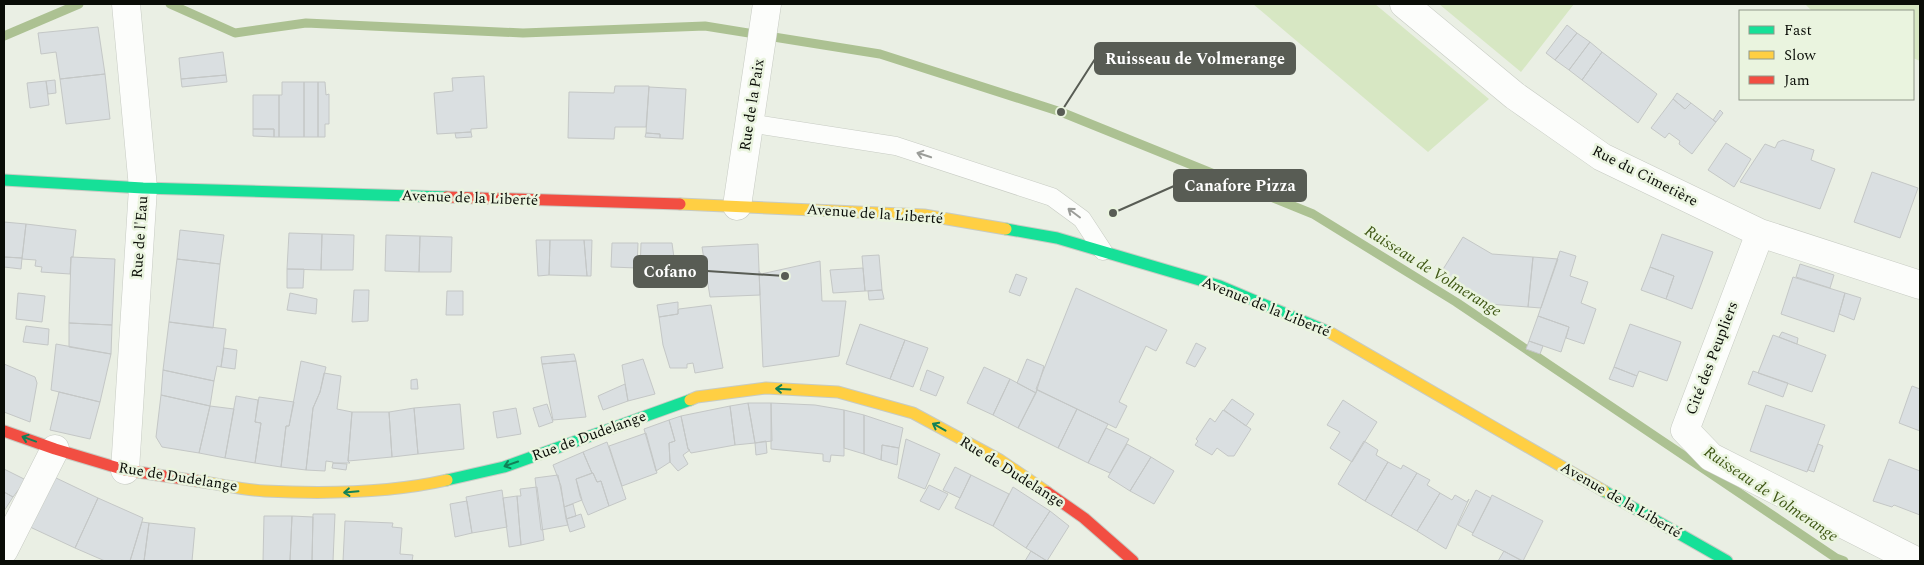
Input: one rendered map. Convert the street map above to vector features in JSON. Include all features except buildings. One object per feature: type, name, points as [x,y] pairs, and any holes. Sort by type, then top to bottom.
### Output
[{"type":"main road","name":"Avenue de la Liberté","points":[[4,180],[143,188],[736,206],[924,215],[1057,238],[1220,286],[1322,328],[1727,561]]},
{"type":"main road","name":"Rue de Dudelange","points":[[4,431],[55,450],[125,470],[264,491],[344,492],[428,484],[504,467],[697,397],[766,388],[838,392],[913,412],[1000,460],[1084,518],[1133,561]]},
{"type":"street","name":"Rue de la Paix","points":[[736,206],[767,4]]},
{"type":"street","name":"Rue du Cimetière","points":[[1404,4],[1515,96],[1602,157],[1760,233],[1920,285]]},
{"type":"street","name":"Rue de l'Eau","points":[[125,470],[143,188],[127,10]]},
{"type":"street","name":"Cité des Peupliers","points":[[1760,233],[1685,430],[1711,457],[1916,561]]},
{"type":"street","points":[[4,550],[55,450]]},
{"type":"lane","points":[[749,123],[896,146],[1052,197],[1082,219],[1104,252]]},
{"type":"green space","points":[[1253,4],[1375,4],[1489,99],[1428,152]]},
{"type":"green space","points":[[1439,4],[1574,4],[1521,72]]},
{"type":"green space","points":[[1805,4],[1920,4],[1920,61],[1914,58],[1914,10],[1811,10]]},
{"type":"waterway","name":"Ruisseau de Volmerange","points":[[4,36],[79,4]]},
{"type":"waterway","name":"Ruisseau de Volmerange","points":[[170,4],[235,33],[306,23],[523,33],[705,26],[880,54],[1061,112],[1313,214],[1456,302],[1836,558],[1844,561]]},
{"type":"traffic: fast","points":[[4,180],[143,188],[446,197]]},
{"type":"traffic: fast","points":[[1006,229],[1057,238],[1220,286],[1329,332]]},
{"type":"traffic: fast","points":[[447,480],[504,467],[690,400]]},
{"type":"traffic: fast","points":[[1604,491],[1727,561]]},
{"type":"traffic: slow","points":[[680,204],[924,215],[1006,229]]},
{"type":"traffic: slow","points":[[1329,332],[1604,491]]},
{"type":"traffic: slow","points":[[690,400],[697,397],[766,388],[838,392],[913,413],[1000,460],[1047,492]]},
{"type":"traffic: slow","points":[[197,481],[257,490],[310,492],[403,488],[447,480]]},
{"type":"traffic: jam","points":[[446,197],[680,204]]},
{"type":"traffic: jam","points":[[4,431],[125,470],[197,481]]},
{"type":"traffic: jam","points":[[1047,492],[1084,518],[1133,561]]},
{"type":"place","name":"Ruisseau de Volmerange","points":[[1061,112]]},
{"type":"place","name":"Canafore Pizza","points":[[1113,213]]},
{"type":"place","name":"Cofano","points":[[785,276]]}]
